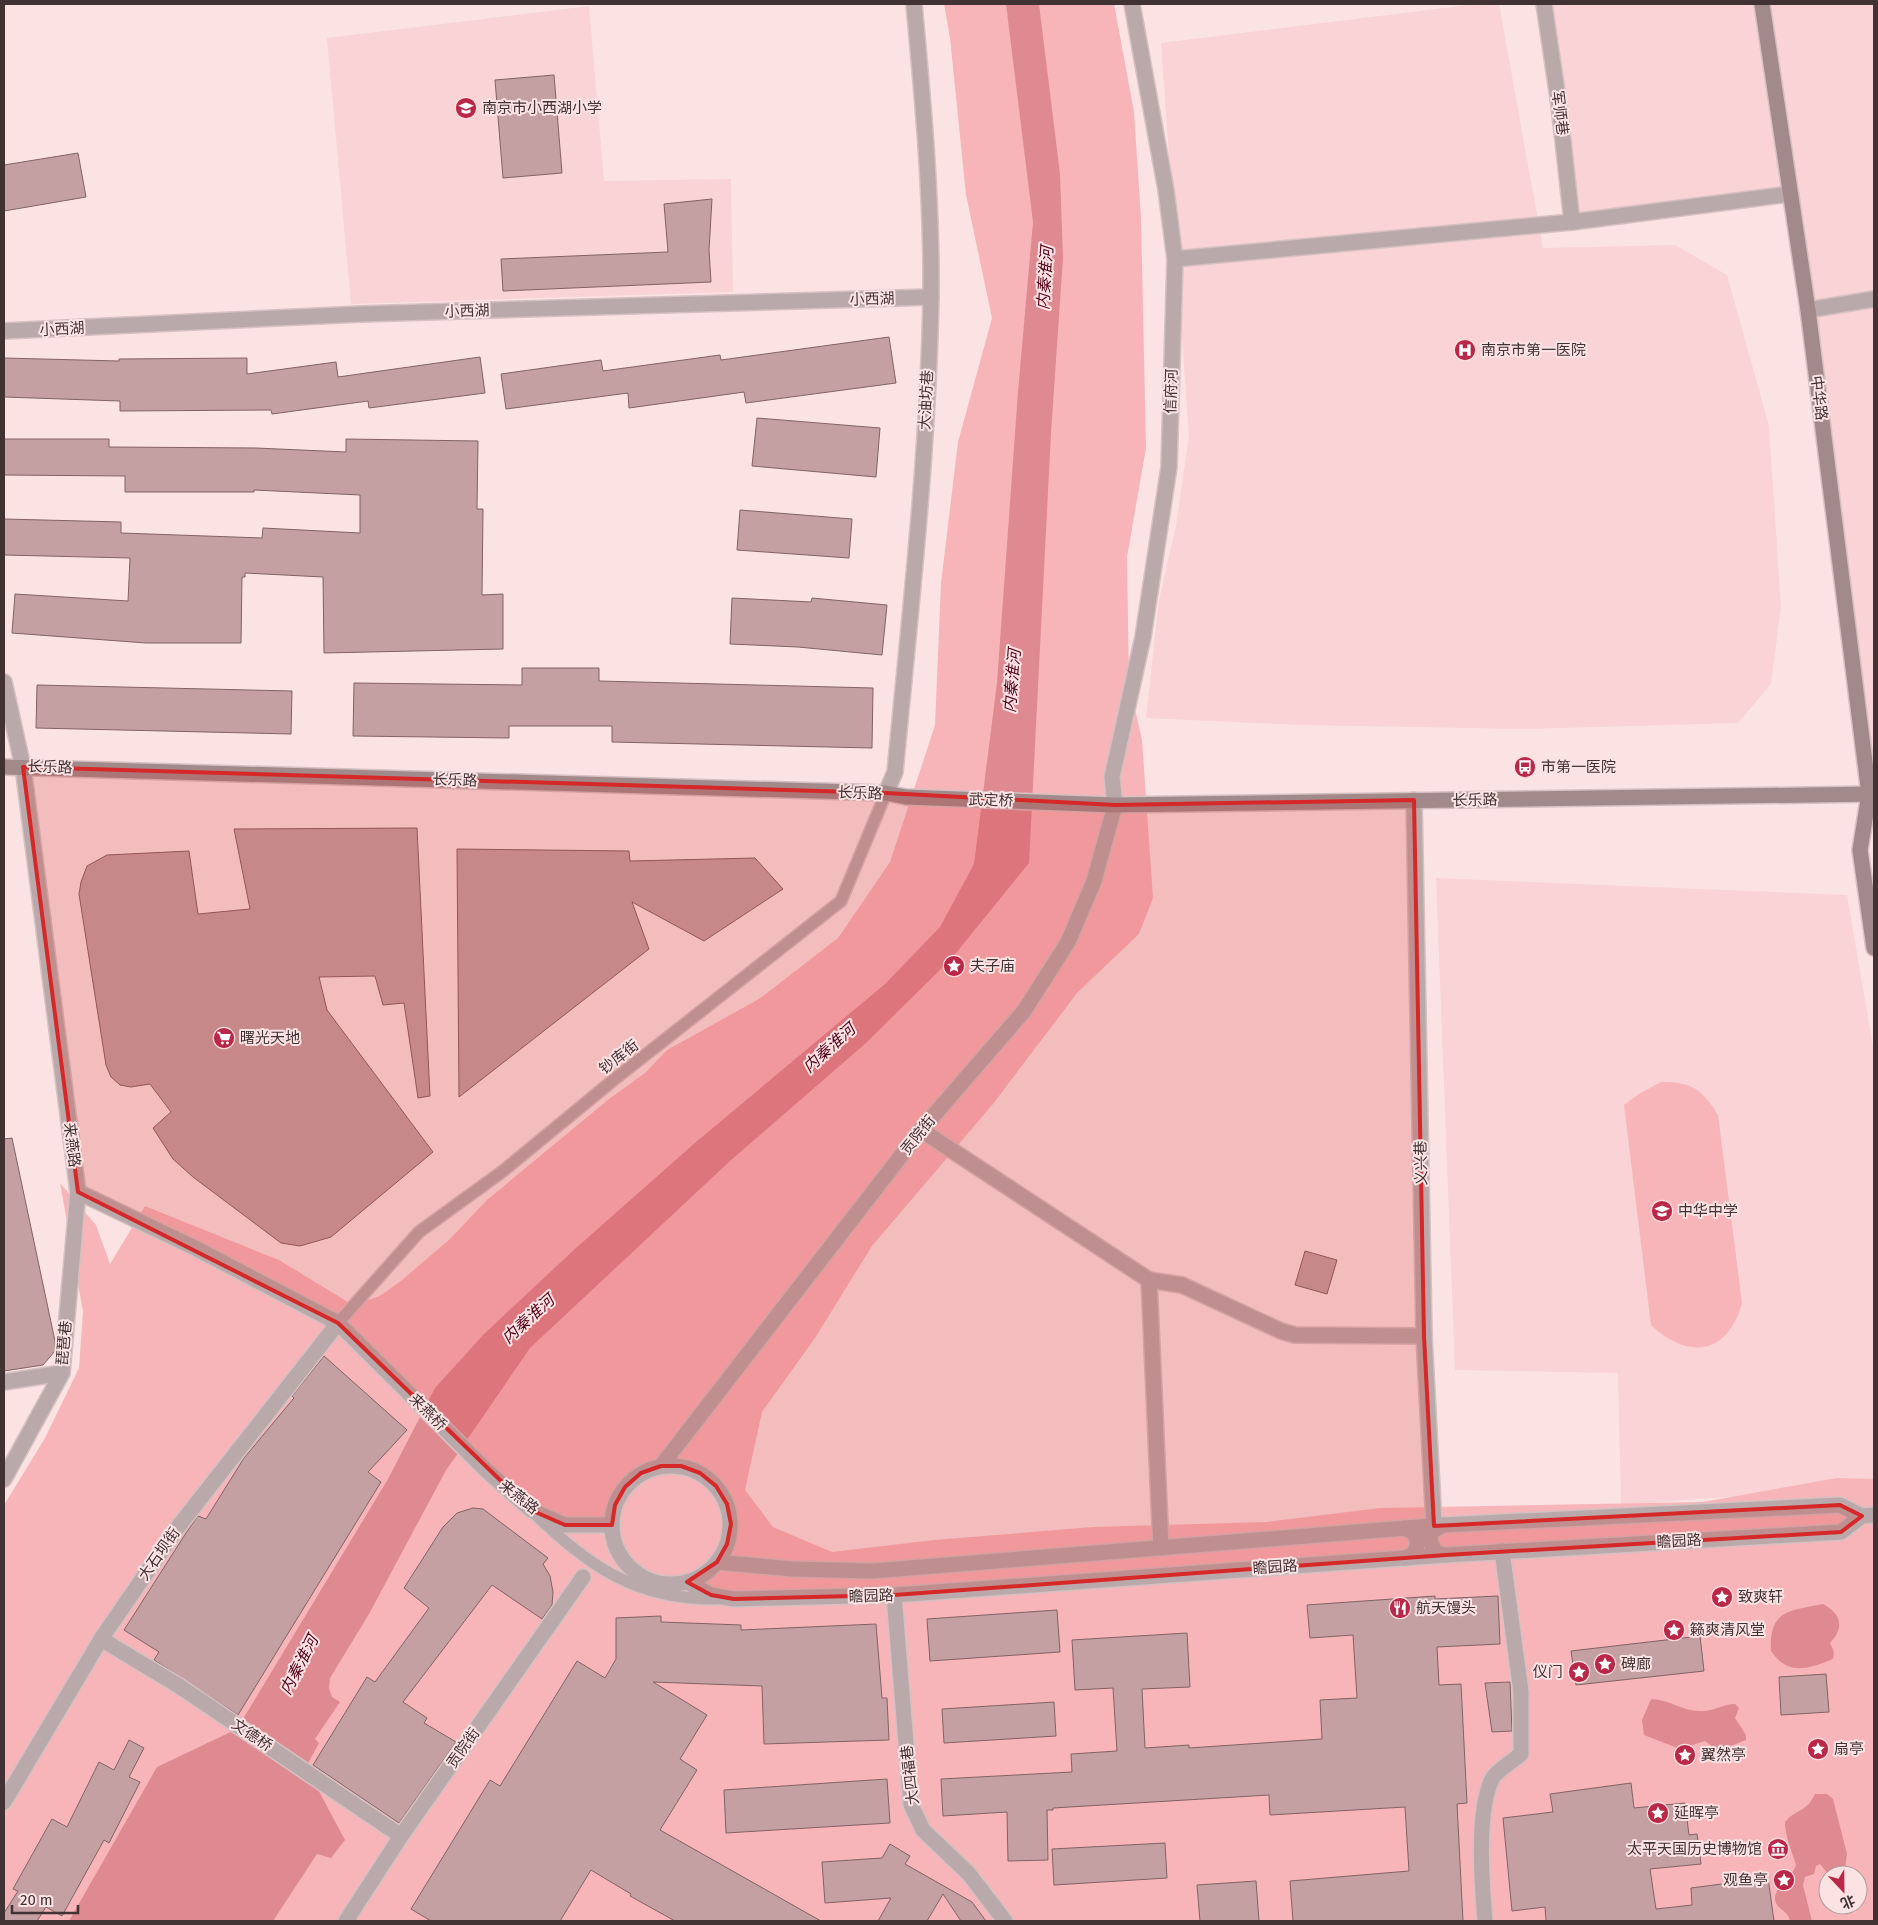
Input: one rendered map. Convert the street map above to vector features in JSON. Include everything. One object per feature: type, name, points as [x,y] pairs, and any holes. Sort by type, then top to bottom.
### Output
[{"type":"main road","name":"中华路","points":[[1762,4],[1808,310],[1873,797],[1860,850],[1874,948]]},
{"type":"main road","name":"长乐路","points":[[4,767],[23,766],[886,793],[906,797]]},
{"type":"main road","name":"武定桥","points":[[906,797],[1075,803]]},
{"type":"main road","name":"长乐路","points":[[1075,803],[1115,805],[1414,800],[1873,797]]},
{"type":"street","name":"大油坊巷","points":[[886,793],[895,772],[918,528],[931,297],[927,140],[914,4]]},
{"type":"street","name":"信府河","points":[[1112,777],[1143,637],[1169,467],[1175,260],[1166,190],[1132,4]]},
{"type":"street","name":"军师巷","points":[[1544,4],[1559,105],[1572,222]]},
{"type":"street","points":[[1175,260],[1572,222],[1790,194]]},
{"type":"street","name":"小西湖","points":[[4,331],[361,314],[931,297]]},
{"type":"street","points":[[1808,310],[1874,299]]},
{"type":"street","name":"来燕路","points":[[4,682],[23,766],[78,1192]]},
{"type":"street","name":"贡院街","points":[[661,1466],[921,1130],[1024,1011],[1068,942],[1094,881],[1115,805],[1112,777]]},
{"type":"street","name":"义兴巷","points":[[1414,800],[1424,1336],[1439,1526]]},
{"type":"street","points":[[921,1130],[1149,1280],[1182,1285],[1295,1336],[1424,1336]]},
{"type":"street","points":[[78,1192],[195,1248],[338,1323]]},
{"type":"street","name":"琵琶巷","points":[[4,1479],[62,1373],[78,1192]]},
{"type":"street","points":[[1149,1280],[1161,1548]]},
{"type":"street","name":"来燕桥","points":[[338,1323],[487,1471]]},
{"type":"street","name":"大石坝街","points":[[4,1802],[101,1639],[178,1527],[338,1323]]},
{"type":"street","points":[[4,1382],[62,1373]]},
{"type":"street","points":[[661,1466],[681,1466],[700,1473],[716,1486],[727,1504],[731,1524],[727,1544],[717,1562],[704,1574],[687,1582],[669,1584],[651,1580],[635,1572],[622,1559],[614,1543],[612,1525],[615,1505],[625,1486],[641,1473],[661,1466]]},
{"type":"street","name":"来燕路","points":[[487,1471],[532,1510],[565,1524],[612,1525]]},
{"type":"street","name":"瞻园路","points":[[717,1562],[792,1569],[872,1571],[1439,1526],[1840,1505],[1868,1516]]},
{"type":"street","name":"瞻园路","points":[[687,1582],[711,1595],[734,1599],[894,1595],[1446,1555],[1841,1532],[1868,1516]]},
{"type":"street","points":[[1439,1526],[1431,1532],[1430,1542],[1436,1553],[1446,1555]]},
{"type":"street","points":[[1404,1528],[1414,1533],[1418,1542],[1414,1554],[1405,1558]]},
{"type":"street","points":[[1485,1921],[1482,1882],[1484,1810],[1492,1778],[1521,1754],[1521,1692],[1502,1552]]},
{"type":"street","name":"贡院街","points":[[346,1921],[401,1836],[583,1577]]},
{"type":"street","name":"大四福巷","points":[[894,1595],[911,1805],[923,1830],[969,1874],[1005,1921]]},
{"type":"street","name":"文德桥","points":[[101,1639],[179,1686],[401,1836]]},
{"type":"lane","name":"钞库街","points":[[338,1323],[419,1232],[503,1171],[611,1082],[841,900],[886,793]]},
{"type":"lane","points":[[532,1510],[567,1546],[593,1564],[643,1589],[691,1599],[734,1599]]},
{"type":"highlighted area","points":[[23,767],[886,793],[1115,805],[1414,800],[1424,1336],[1434,1526],[1840,1505],[1862,1516],[1841,1532],[1446,1555],[894,1595],[734,1599],[711,1595],[687,1582],[717,1562],[727,1544],[731,1524],[727,1504],[716,1486],[700,1473],[681,1466],[661,1466],[641,1473],[625,1487],[615,1505],[612,1525],[565,1525],[531,1510],[338,1323],[78,1192]]},
{"type":"shaded area","name":"夫子庙","points":[[944,4],[1114,4],[1134,112],[1141,218],[1146,448],[1127,557],[1129,683],[1142,740],[1153,898],[1139,934],[1077,993],[993,1104],[872,1246],[815,1338],[762,1412],[745,1490],[773,1527],[832,1552],[934,1540],[1093,1527],[1266,1522],[1380,1508],[1703,1502],[1837,1478],[1874,1479],[1874,1921],[4,1921],[4,1505],[45,1438],[79,1368],[83,1312],[60,1183],[96,1225],[110,1264],[145,1206],[279,1260],[353,1305],[380,1296],[402,1280],[450,1239],[487,1200],[609,1099],[645,1073],[667,1050],[759,999],[838,938],[890,862],[935,725],[941,583],[958,442],[992,318],[966,195],[950,38]]},
{"type":"shaded area","name":"南京市第一医院","points":[[1477,4],[1499,4],[1543,248],[1675,245],[1727,275],[1769,426],[1781,606],[1771,684],[1738,723],[1525,729],[1302,725],[1146,718],[1159,600],[1176,526],[1189,436],[1161,43]]},
{"type":"shaded area","points":[[1544,4],[1874,4],[1874,791],[1790,194],[1572,222]]},
{"type":"shaded area","name":"南京市小西湖小学","points":[[589,6],[604,181],[731,179],[733,292],[351,304],[327,38]]},
{"type":"shaded area","name":"中华中学","points":[[1436,878],[1847,895],[1874,1053],[1874,1486],[1621,1505],[1618,1373],[1455,1370]]},
{"type":"shaded area","points":[[1661,1082],[1672,1082],[1695,1089],[1707,1099],[1718,1115],[1742,1303],[1736,1320],[1727,1333],[1717,1342],[1705,1347],[1679,1344],[1651,1325],[1624,1105]]},
{"type":"water","name":"内秦淮河","points":[[1006,4],[1039,4],[1060,174],[1063,258],[1051,433],[1029,863],[952,958],[866,1043],[730,1161],[530,1348],[445,1472],[369,1614],[330,1678],[329,1689],[332,1697],[340,1702],[315,1739],[319,1743],[306,1767],[345,1840],[331,1858],[317,1854],[273,1921],[69,1921],[157,1767],[237,1729],[388,1479],[435,1388],[484,1334],[576,1248],[696,1142],[885,984],[940,927],[974,864],[997,683],[1018,392],[1033,222]]},
{"type":"water","points":[[1823,1604],[1834,1612],[1839,1621],[1838,1632],[1830,1643],[1834,1652],[1833,1659],[1799,1668],[1784,1664],[1771,1651],[1771,1637],[1777,1620],[1791,1611]]},
{"type":"water","points":[[1651,1699],[1700,1711],[1735,1704],[1739,1708],[1735,1718],[1746,1735],[1746,1740],[1718,1751],[1705,1741],[1680,1749],[1644,1735],[1642,1720]]},
{"type":"water","points":[[1815,1794],[1827,1794],[1833,1799],[1847,1854],[1845,1865],[1820,1864],[1816,1866],[1814,1874],[1805,1877],[1803,1885],[1812,1921],[1790,1921],[1788,1915],[1776,1903],[1775,1898],[1779,1888],[1796,1865],[1787,1839],[1785,1822],[1793,1814],[1805,1808]]},
{"type":"building","points":[[554,75],[562,173],[503,178],[495,80]]},
{"type":"building","points":[[78,153],[86,197],[4,211],[4,165]]},
{"type":"building","points":[[712,199],[709,250],[711,282],[503,291],[501,259],[668,252],[664,204]]},
{"type":"building","points":[[889,337],[896,383],[746,403],[744,392],[629,408],[628,393],[506,409],[501,374],[601,360],[603,371],[720,355],[721,360]]},
{"type":"building","points":[[480,357],[485,393],[369,408],[368,401],[272,414],[271,410],[120,411],[120,401],[4,397],[4,358],[119,361],[119,359],[247,358],[247,374],[336,362],[338,377]]},
{"type":"building","points":[[757,418],[880,428],[876,477],[752,466]]},
{"type":"building","points":[[4,439],[109,439],[109,447],[256,448],[346,452],[346,439],[478,441],[477,509],[483,509],[482,595],[503,594],[503,649],[324,653],[323,577],[245,573],[245,577],[242,577],[241,643],[146,643],[12,633],[15,594],[128,601],[130,558],[4,555],[4,519],[121,522],[121,533],[262,538],[263,528],[360,533],[360,495],[254,490],[254,492],[125,492],[125,476],[4,475]]},
{"type":"building","points":[[740,510],[852,519],[849,558],[737,550]]},
{"type":"building","points":[[732,598],[811,602],[812,598],[887,605],[882,655],[798,647],[730,644]]},
{"type":"building","points":[[522,668],[599,668],[599,681],[873,688],[872,748],[612,742],[612,726],[509,726],[509,738],[353,736],[354,683],[522,685]]},
{"type":"building","points":[[37,685],[292,691],[291,734],[36,728]]},
{"type":"building","name":"曙光天地","points":[[417,828],[430,1096],[418,1098],[404,1003],[383,1005],[375,976],[319,977],[327,1010],[433,1152],[331,1237],[300,1246],[281,1243],[193,1177],[173,1159],[153,1128],[171,1112],[150,1084],[131,1087],[120,1085],[111,1077],[106,1065],[79,894],[81,882],[87,866],[107,855],[189,851],[198,914],[250,909],[234,829]]},
{"type":"building","points":[[457,849],[629,851],[630,861],[755,858],[783,889],[704,941],[632,902],[649,949],[459,1097]]},
{"type":"building","points":[[12,1138],[55,1341],[55,1351],[43,1365],[4,1371],[4,1139]]},
{"type":"building","points":[[1305,1251],[1337,1260],[1327,1294],[1295,1285]]},
{"type":"building","points":[[324,1356],[407,1430],[368,1472],[381,1482],[238,1715],[154,1660],[159,1652],[124,1630],[198,1516],[206,1519],[244,1458],[294,1398],[292,1396]]},
{"type":"building","points":[[473,1508],[483,1509],[548,1558],[543,1564],[550,1576],[553,1592],[552,1605],[542,1619],[492,1585],[403,1702],[427,1718],[424,1723],[456,1742],[399,1823],[313,1765],[367,1677],[375,1682],[429,1608],[404,1588],[443,1527],[457,1513]]},
{"type":"building","points":[[1435,1596],[1435,1599],[1498,1596],[1500,1644],[1437,1647],[1439,1685],[1461,1684],[1467,1803],[1457,1804],[1463,1921],[1293,1921],[1290,1881],[1409,1871],[1405,1807],[1270,1815],[1269,1795],[1053,1808],[1053,1810],[1047,1810],[1048,1860],[1008,1861],[1007,1812],[943,1816],[941,1779],[1072,1772],[1071,1754],[1117,1751],[1113,1688],[1075,1690],[1072,1640],[1187,1633],[1190,1687],[1142,1689],[1145,1748],[1189,1745],[1189,1748],[1322,1739],[1320,1700],[1357,1698],[1353,1635],[1310,1638],[1307,1605]]},
{"type":"building","points":[[1057,1610],[1060,1652],[930,1661],[927,1619]]},
{"type":"building","points":[[661,1616],[661,1622],[741,1625],[741,1630],[876,1624],[882,1698],[887,1698],[889,1740],[764,1744],[762,1686],[653,1682],[707,1715],[680,1759],[697,1770],[660,1830],[821,1921],[675,1921],[630,1896],[631,1894],[591,1870],[560,1921],[431,1921],[411,1909],[490,1780],[500,1786],[577,1661],[605,1678],[616,1659],[616,1618]]},
{"type":"building","points":[[1700,1636],[1704,1671],[1576,1685],[1571,1651]]},
{"type":"building","points":[[1826,1674],[1829,1712],[1781,1715],[1779,1677]]},
{"type":"building","points":[[1510,1682],[1512,1731],[1492,1732],[1485,1683]]},
{"type":"building","points":[[1054,1702],[1056,1736],[944,1743],[942,1709]]},
{"type":"building","points":[[129,1740],[144,1748],[129,1777],[140,1782],[109,1843],[104,1840],[62,1916],[46,1907],[37,1921],[4,1921],[4,1913],[18,1891],[13,1889],[52,1819],[67,1827],[99,1762],[114,1770]]},
{"type":"building","points":[[887,1779],[890,1823],[726,1833],[724,1790]]},
{"type":"building","points":[[1631,1783],[1634,1808],[1685,1803],[1689,1835],[1697,1834],[1701,1864],[1650,1869],[1656,1909],[1692,1905],[1691,1888],[1768,1878],[1774,1921],[1546,1921],[1545,1907],[1512,1911],[1503,1818],[1553,1812],[1550,1794]]},
{"type":"building","points":[[1165,1843],[1167,1878],[1054,1885],[1052,1849]]},
{"type":"building","points":[[890,1844],[910,1856],[905,1864],[972,1902],[986,1921],[961,1921],[943,1894],[927,1921],[878,1921],[891,1898],[825,1903],[822,1862],[882,1858]]},
{"type":"building","points":[[1256,1881],[1259,1921],[1200,1921],[1197,1885]]},
{"type":"place","name":"南京市小西湖小学","points":[[466,108]]},
{"type":"place","name":"南京市第一医院","points":[[1465,350]]},
{"type":"place","name":"市第一医院","points":[[1525,767]]},
{"type":"place","name":"夫子庙","points":[[954,966]]},
{"type":"place","name":"曙光天地","points":[[224,1038]]},
{"type":"place","name":"中华中学","points":[[1662,1211]]},
{"type":"place","name":"致爽轩","points":[[1722,1597]]},
{"type":"place","name":"航天馒头","points":[[1400,1608]]},
{"type":"place","name":"籁爽清风堂","points":[[1674,1630]]},
{"type":"place","name":"碑廊","points":[[1605,1664]]},
{"type":"place","name":"仪门","points":[[1579,1672]]},
{"type":"place","name":"扇亭","points":[[1818,1749]]},
{"type":"place","name":"翼然亭","points":[[1685,1755]]},
{"type":"place","name":"延晖亭","points":[[1658,1813]]},
{"type":"place","name":"太平天国历史博物馆","points":[[1778,1849]]},
{"type":"place","name":"观鱼亭","points":[[1784,1880]]}]
